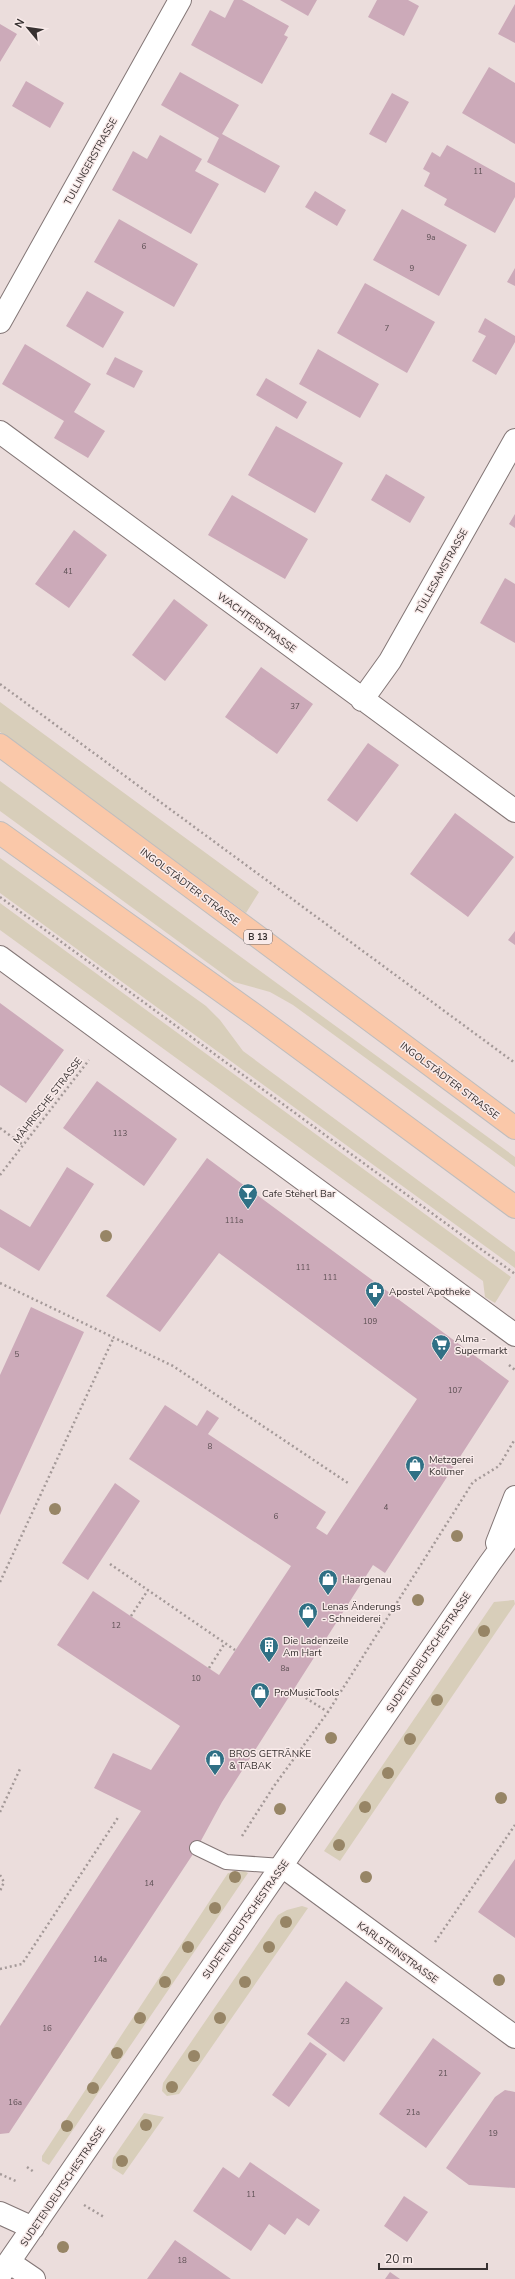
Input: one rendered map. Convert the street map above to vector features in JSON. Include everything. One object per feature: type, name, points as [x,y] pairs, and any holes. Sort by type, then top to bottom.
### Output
[{"type":"main road","name":"INGOLSTÄDTER STRASSE","points":[[0,745],[515,1128]]},
{"type":"main road","points":[[0,833],[256,1016],[515,1207]]},
{"type":"street","name":"TULLINGERSTRASSE","points":[[0,322],[180,0]]},
{"type":"street","name":"WACHTERSTRASSE","points":[[0,432],[362,700],[515,811]]},
{"type":"street","name":"TÜLLESAMSTRASSE","points":[[362,700],[390,661],[515,440]]},
{"type":"street","points":[[0,957],[515,1335]]},
{"type":"street","name":"SUDETENDEUTSCHESTRASSE","points":[[490,1563],[515,1496]]},
{"type":"street","name":"SUDETENDEUTSCHESTRASSE","points":[[5,2269],[490,1563],[515,1529]]},
{"type":"street","name":"KARLSTEINSTRASSE","points":[[282,1866],[418,1967],[515,2036]]},
{"type":"street","points":[[0,2213],[33,2228]]},
{"type":"street","points":[[5,2269],[34,2279]]},
{"type":"lane","points":[[197,1848],[226,1862],[282,1866]]},
{"type":"path","points":[[0,684],[515,1063]]},
{"type":"path","points":[[0,897],[515,1274]]},
{"type":"path","name":"MÄHRISCHE STRASSE","points":[[0,1175],[108,1036]]},
{"type":"path","points":[[0,1128],[23,1145]]},
{"type":"path","points":[[0,1283],[173,1366],[348,1483]]},
{"type":"path","points":[[0,1582],[113,1338]]},
{"type":"path","points":[[226,1862],[274,1786],[328,1712],[473,1482],[499,1466],[515,1439]]},
{"type":"path","points":[[110,1564],[235,1650]]},
{"type":"path","points":[[131,1616],[148,1590]]},
{"type":"path","points":[[209,1668],[225,1643]]},
{"type":"path","points":[[293,1690],[328,1712]]},
{"type":"path","points":[[0,1812],[20,1769]]},
{"type":"path","points":[[0,1969],[22,1964],[119,1816]]},
{"type":"path","points":[[418,1967],[515,1825]]},
{"type":"path","points":[[0,1875],[4,1882],[0,1891]]},
{"type":"path","points":[[0,2174],[18,2182]]},
{"type":"path","points":[[82,2203],[104,2217]]},
{"type":"shaded area","points":[[0,702],[259,892],[246,913],[0,732]]},
{"type":"shaded area","points":[[0,781],[515,1157],[515,1167],[293,1005],[270,992],[234,982],[0,811]]},
{"type":"shaded area","points":[[0,858],[206,1006],[220,1020],[243,1051],[515,1252],[515,1268],[0,893]]},
{"type":"shaded area","points":[[0,903],[511,1277],[495,1303],[485,1297],[483,1281],[0,930]]},
{"type":"shaded area","points":[[514,1600],[515,1604],[340,1861],[324,1851],[494,1602]]},
{"type":"shaded area","points":[[244,1871],[248,1873],[49,2165],[42,2161],[42,2156],[228,1873]]},
{"type":"shaded area","points":[[302,1906],[308,1908],[179,2094],[167,2096],[162,2091],[163,2083],[278,1915],[287,1910]]},
{"type":"shaded area","points":[[144,2113],[164,2117],[123,2175],[112,2168],[113,2158]]},
{"type":"building","points":[[234,0],[242,0],[289,26],[284,35],[288,37],[262,84],[191,45],[210,10],[225,18]]},
{"type":"building","points":[[280,0],[317,0],[308,16]]},
{"type":"building","points":[[377,0],[408,0],[419,6],[404,36],[368,17]]},
{"type":"building","points":[[515,4],[515,43],[498,34]]},
{"type":"building","points":[[0,24],[17,34],[0,62]]},
{"type":"building","points":[[489,67],[515,83],[515,144],[462,113]]},
{"type":"building","points":[[180,72],[239,105],[222,134],[280,166],[265,193],[207,162],[219,138],[161,105]]},
{"type":"building","points":[[26,81],[64,103],[50,128],[12,106]]},
{"type":"building","points":[[392,93],[409,102],[386,143],[369,134]]},
{"type":"building","points":[[160,135],[202,159],[195,171],[219,184],[191,234],[112,190],[133,151],[147,159]]},
{"type":"building","points":[[447,145],[515,183],[515,197],[495,233],[444,205],[447,199],[424,186],[430,173],[423,169],[432,152],[440,157]]},
{"type":"building","points":[[315,191],[346,210],[337,226],[305,207]]},
{"type":"building","points":[[402,209],[467,245],[439,296],[373,260]]},
{"type":"building","points":[[119,219],[198,264],[174,307],[94,262]]},
{"type":"building","points":[[515,268],[515,286],[507,282]]},
{"type":"building","points":[[365,283],[435,322],[407,373],[337,333]]},
{"type":"building","points":[[87,291],[124,312],[103,348],[66,326]]},
{"type":"building","points":[[485,318],[515,336],[515,342],[496,375],[472,361],[486,336],[478,332]]},
{"type":"building","points":[[25,344],[91,384],[74,412],[105,431],[88,458],[54,438],[64,421],[2,384]]},
{"type":"building","points":[[318,349],[379,384],[360,418],[299,384]]},
{"type":"building","points":[[115,357],[143,371],[134,388],[106,374]]},
{"type":"building","points":[[266,378],[307,402],[297,419],[256,395]]},
{"type":"building","points":[[276,426],[343,463],[315,513],[248,475]]},
{"type":"building","points":[[386,474],[425,497],[410,523],[371,500]]},
{"type":"building","points":[[232,495],[308,539],[285,579],[208,535]]},
{"type":"building","points":[[515,514],[515,528],[509,524]]},
{"type":"building","points":[[74,530],[107,555],[69,608],[35,584]]},
{"type":"building","points":[[505,578],[515,584],[515,643],[480,623]]},
{"type":"building","points":[[174,599],[208,625],[165,681],[132,655]]},
{"type":"building","points":[[261,667],[313,704],[277,754],[225,717]]},
{"type":"building","points":[[368,743],[399,765],[357,822],[327,800]]},
{"type":"building","points":[[455,813],[514,857],[468,917],[410,874]]},
{"type":"building","points":[[515,931],[515,945],[508,940]]},
{"type":"building","points":[[0,1003],[64,1050],[26,1103],[0,1085]]},
{"type":"building","points":[[97,1081],[177,1139],[144,1186],[63,1128]]},
{"type":"building","points":[[207,1158],[509,1381],[385,1573],[373,1565],[222,1802],[197,1848],[9,2133],[0,2134],[0,2026],[141,1811],[94,1788],[113,1753],[151,1770],[180,1726],[57,1645],[93,1591],[219,1675],[291,1566],[129,1459],[165,1405],[197,1426],[207,1410],[219,1418],[208,1434],[326,1512],[316,1528],[327,1535],[417,1399],[219,1253],[160,1332],[106,1296]]},
{"type":"building","points":[[67,1167],[94,1184],[39,1271],[0,1247],[0,1209],[30,1227]]},
{"type":"building","points":[[31,1307],[84,1332],[0,1515],[0,1375]]},
{"type":"building","points":[[115,1483],[140,1501],[88,1580],[62,1563]]},
{"type":"building","points":[[515,1859],[515,1938],[478,1912]]},
{"type":"building","points":[[346,1981],[383,2008],[344,2062],[307,2034]]},
{"type":"building","points":[[433,2038],[481,2073],[426,2148],[379,2114]]},
{"type":"building","points":[[310,2042],[327,2054],[289,2107],[272,2095]]},
{"type":"building","points":[[505,2090],[515,2092],[515,2188],[469,2185],[446,2168],[495,2097]]},
{"type":"building","points":[[250,2162],[320,2210],[309,2226],[297,2218],[285,2235],[269,2224],[251,2251],[193,2211],[223,2167],[239,2178]]},
{"type":"building","points":[[404,2196],[428,2212],[407,2242],[384,2226]]},
{"type":"building","points":[[175,2240],[231,2279],[147,2279]]},
{"type":"building","points":[[390,2272],[400,2279],[385,2279]]},
{"type":"place","name":"Cafe Steherl Bar","points":[[248,1210]]},
{"type":"place","name":"Apostel Apotheke","points":[[375,1308]]},
{"type":"place","name":"Alma - Supermarkt","points":[[441,1361]]},
{"type":"place","name":"Metzgerei Kollmer","points":[[415,1482]]},
{"type":"place","name":"Haargenau","points":[[328,1596]]},
{"type":"place","name":"Lenas Änderungs - Schneiderei","points":[[308,1629]]},
{"type":"place","name":"Die Ladenzeile Am Hart","points":[[269,1663]]},
{"type":"place","name":"ProMusicTools","points":[[260,1709]]},
{"type":"place","name":"BROS GETRÄNKE & TABAK","points":[[215,1776]]}]
